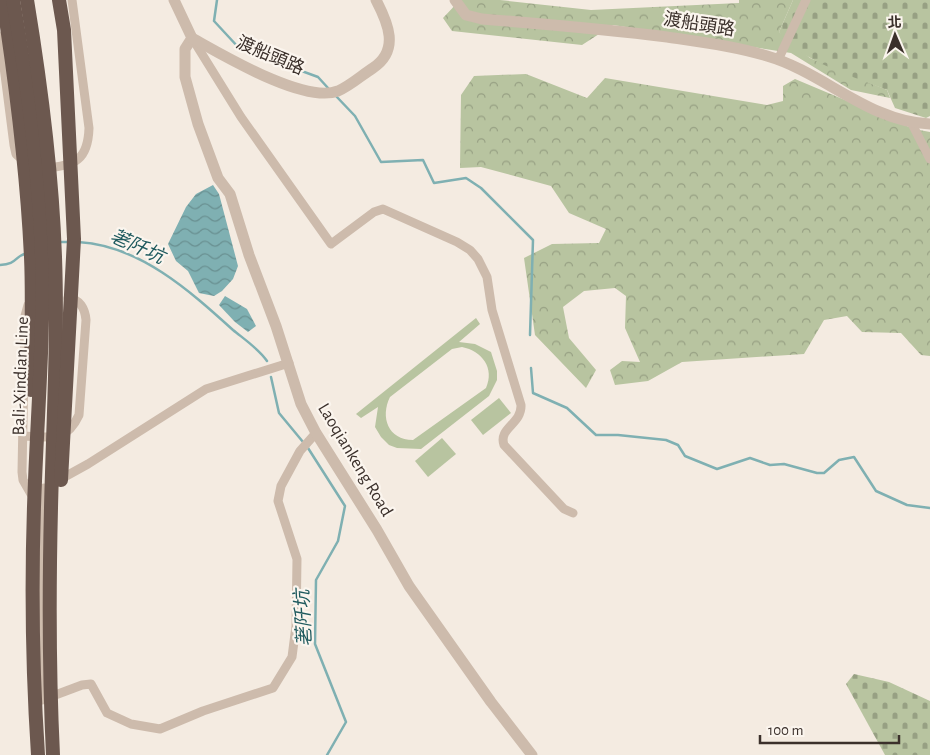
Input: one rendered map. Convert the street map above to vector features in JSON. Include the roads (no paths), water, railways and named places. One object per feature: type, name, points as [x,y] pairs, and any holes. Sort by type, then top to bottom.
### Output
[{"type":"highway","points":[[3,0],[15,78],[26,186],[31,258],[30,397],[39,486]]},
{"type":"highway","name":"Bali-Xindian Line","points":[[13,0],[26,78],[38,179],[42,258],[39,486],[34,648],[34,700],[38,755]]},
{"type":"highway","name":"Bali-Xindian Line","points":[[27,0],[39,76],[51,179],[55,258],[56,347],[50,688],[53,755]]},
{"type":"highway","points":[[51,568],[60,500],[74,239],[64,40],[59,0]]},
{"type":"street","points":[[0,36],[16,154],[32,166],[44,168],[67,166],[80,159],[85,151],[88,140],[72,0]]},
{"type":"street","points":[[174,0],[192,38],[241,117],[331,244],[374,212],[384,209],[458,242],[470,250],[478,259],[487,277],[492,310],[521,405],[520,415],[505,432],[504,445],[564,510],[573,514]]},
{"type":"street","name":"渡船頭路","points":[[192,38],[278,82],[310,91],[326,93],[338,90],[379,64],[385,58],[389,47],[387,22],[376,0]]},
{"type":"street","name":"渡船頭路","points":[[455,0],[466,15],[482,19],[603,29],[710,43],[768,56],[899,120],[930,124]]},
{"type":"street","points":[[778,60],[806,0]]},
{"type":"street","name":"Laoqiankeng Road","points":[[192,38],[185,49],[185,76],[198,124],[218,178],[230,194],[249,255],[313,436],[377,530],[409,586],[491,702],[532,755]]},
{"type":"street","points":[[911,122],[930,159]]},
{"type":"street","points":[[44,168],[49,297]]},
{"type":"street","points":[[23,436],[59,436],[68,432],[75,425],[80,415],[85,313],[82,306],[72,299],[39,297],[34,299],[26,308],[22,472],[23,480],[31,494],[39,486],[88,464],[206,389],[288,363]]},
{"type":"street","points":[[39,486],[42,700],[91,684],[107,713],[130,724],[160,729],[204,711],[273,688],[292,657],[296,626],[297,559],[278,501],[281,486],[302,450],[313,436]]},
{"type":"water","points":[[213,185],[219,194],[238,266],[233,279],[222,291],[214,296],[199,293],[188,271],[176,261],[168,244],[186,207],[196,194]]},
{"type":"water","points":[[225,296],[247,309],[256,326],[248,332],[235,322],[219,305]]},
{"type":"waterway","points":[[217,0],[214,21],[239,48],[318,77],[328,88]]},
{"type":"waterway","points":[[335,95],[355,116],[381,162],[423,160],[434,183],[466,178],[481,188],[533,240],[530,335]]},
{"type":"waterway","name":"荖阡坑","points":[[58,242],[70,242]]},
{"type":"waterway","name":"荖阡坑","points":[[78,242],[100,245],[122,252],[162,272],[256,348],[267,361]]},
{"type":"waterway","name":"荖阡坑","points":[[0,265],[13,262],[19,256],[27,253]]},
{"type":"waterway","points":[[531,368],[533,393],[567,408],[596,435],[618,435],[666,440],[678,445],[685,456],[717,469],[750,458],[770,465],[784,464],[817,473],[824,473],[839,460],[854,457],[876,491],[907,505],[930,508]]},
{"type":"waterway","name":"荖阡坑","points":[[271,377],[279,413],[308,448],[345,506],[338,541],[316,580],[315,644],[346,722],[327,755]]}]
